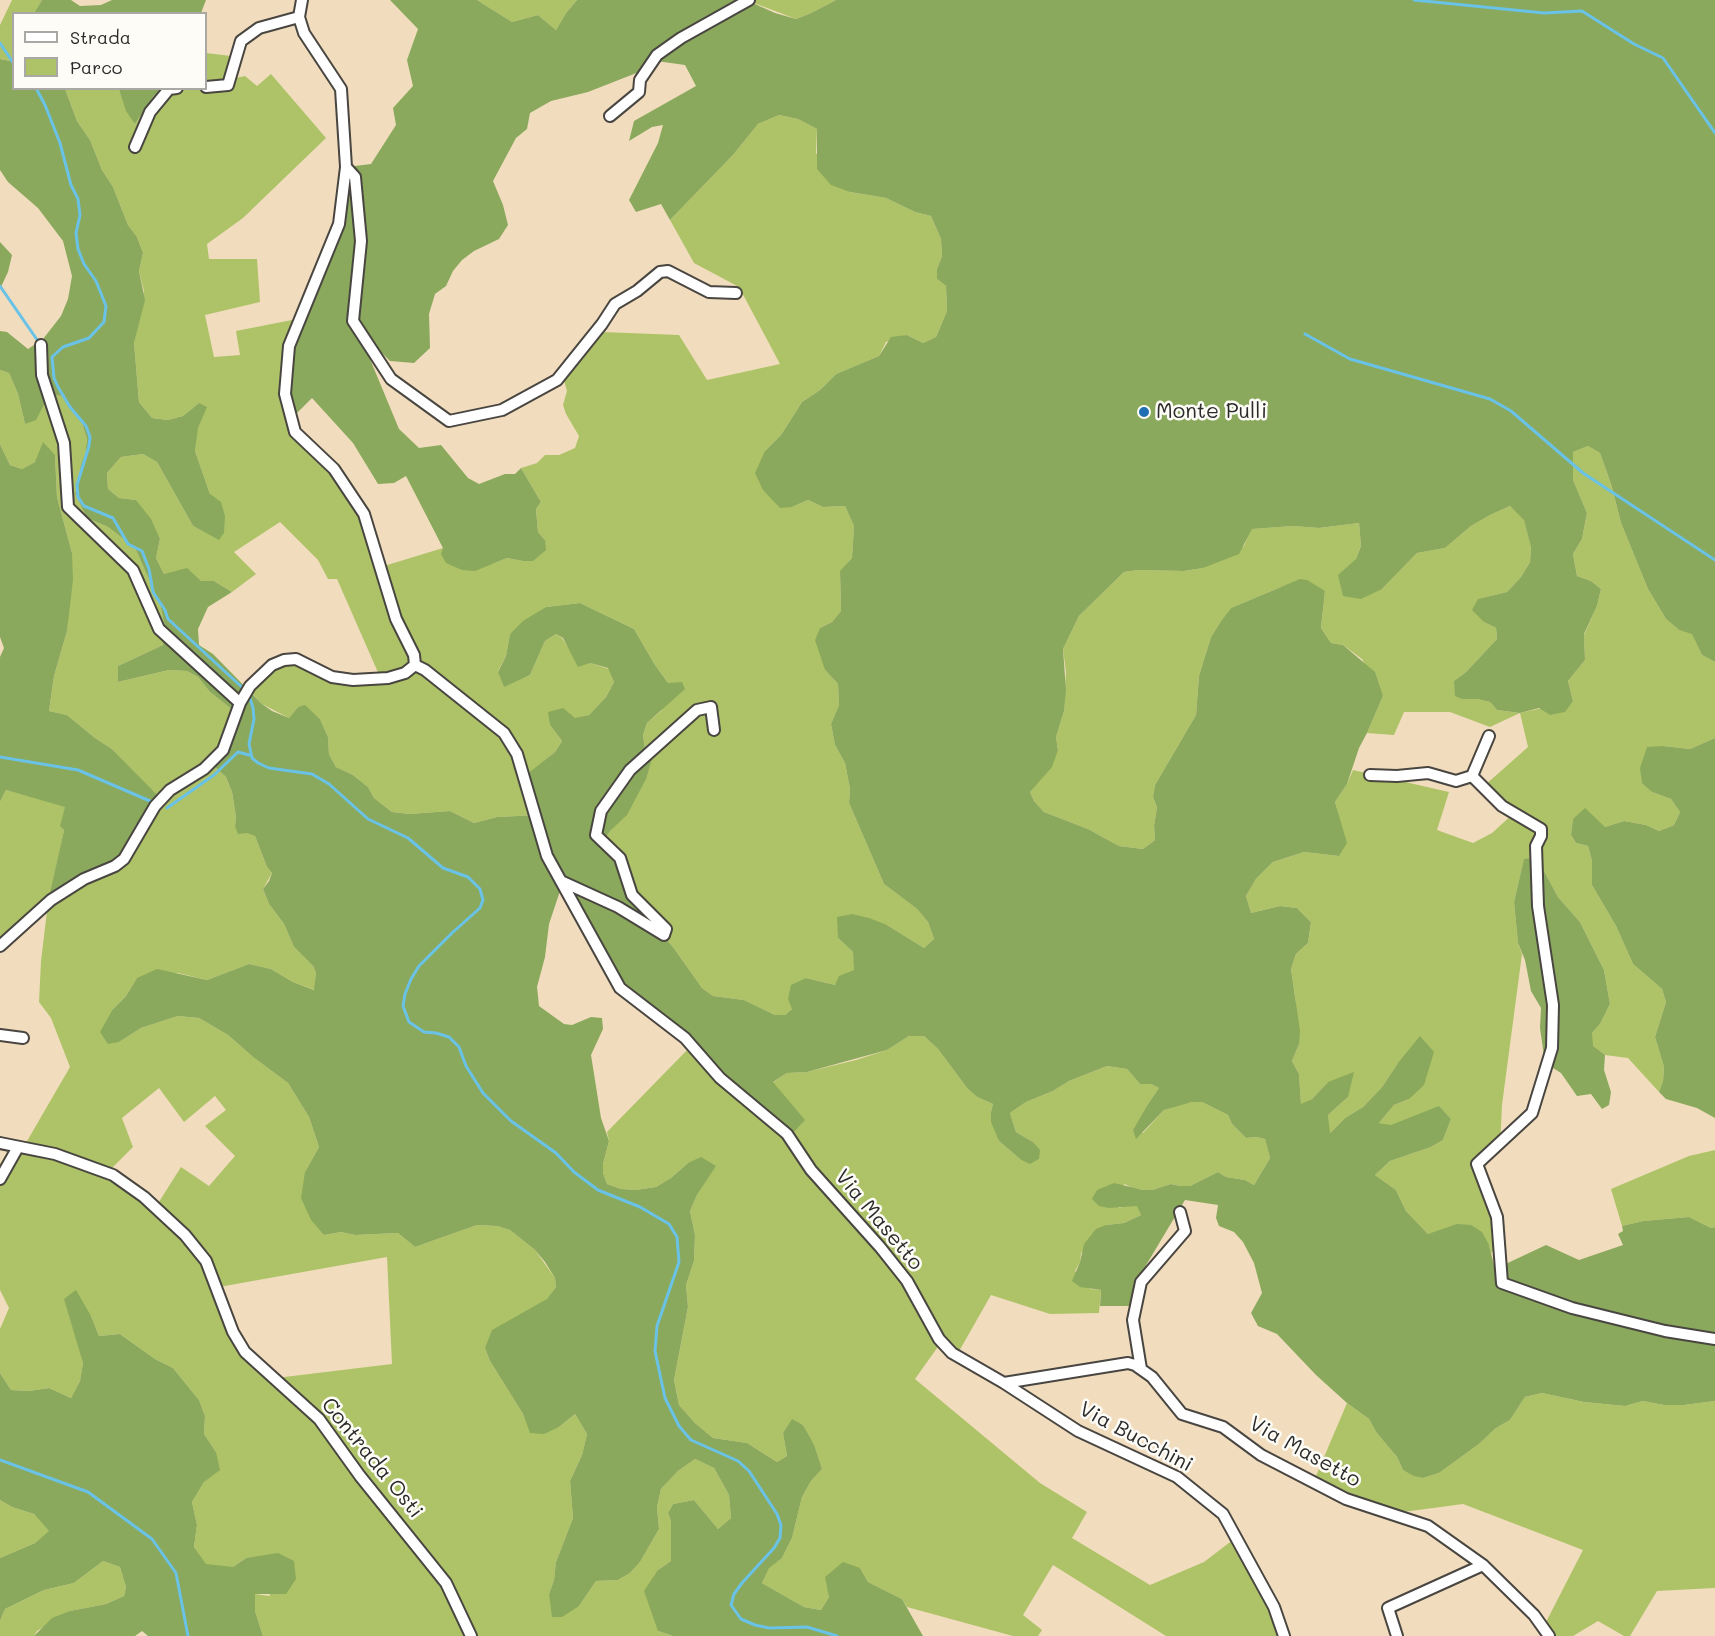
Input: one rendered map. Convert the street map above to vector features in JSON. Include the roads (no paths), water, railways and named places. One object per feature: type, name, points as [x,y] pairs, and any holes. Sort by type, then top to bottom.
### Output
[{"type":"street","points":[[0,946],[51,900],[84,879],[115,866],[124,859],[155,806],[170,790],[204,769],[223,750],[241,701],[250,687],[272,665],[284,660],[296,659],[332,677],[353,680],[388,678],[405,673],[415,665],[414,655],[396,619],[364,514],[334,469],[295,432],[285,394],[289,346],[339,224],[346,167],[341,89],[304,33],[299,17],[302,0]]},
{"type":"street","points":[[610,116],[639,92],[640,80],[657,55],[681,38],[749,0]]},
{"type":"street","points":[[207,87],[228,85],[241,41],[259,28],[299,17]]},
{"type":"street","points":[[135,147],[150,112],[168,90]]},
{"type":"street","points":[[346,167],[355,177],[361,241],[353,321],[391,380],[449,421],[502,410],[557,380],[615,304],[637,291],[660,272],[668,271],[709,292],[736,293]]},
{"type":"street","points":[[41,345],[42,375],[64,443],[68,507],[133,570],[159,629],[241,701]]},
{"type":"street","name":"Via Masetto","points":[[415,665],[504,733],[517,754],[547,856],[620,988],[685,1038],[720,1078],[787,1134],[811,1170],[880,1247],[907,1281],[939,1339],[952,1353],[1004,1383]]},
{"type":"street","points":[[560,881],[618,907],[664,935],[666,929],[633,895],[620,858],[596,835],[601,811],[630,771],[697,710],[711,707],[714,730]]},
{"type":"street","points":[[1370,775],[1397,776],[1428,773],[1456,781],[1472,776],[1489,736]]},
{"type":"street","points":[[1472,776],[1502,806],[1541,828],[1541,836],[1536,846],[1538,906],[1553,1005],[1552,1048],[1532,1113],[1477,1164],[1497,1217],[1502,1283],[1572,1308],[1665,1331],[1715,1339]]},
{"type":"street","points":[[0,1035],[22,1038]]},
{"type":"street","name":"Contrada Osti","points":[[0,1143],[55,1154],[113,1175],[144,1197],[185,1235],[206,1261],[233,1332],[245,1352],[319,1419],[360,1476],[446,1583],[471,1636]]},
{"type":"street","points":[[0,1179],[18,1147]]},
{"type":"street","points":[[1141,1369],[1133,1320],[1141,1281],[1185,1231],[1180,1212]]},
{"type":"street","points":[[1004,1383],[1128,1363],[1141,1369]]},
{"type":"street","name":"Via Masetto","points":[[1141,1369],[1152,1377],[1182,1414],[1223,1426],[1261,1455],[1346,1499],[1428,1526],[1483,1565],[1534,1615],[1549,1636]]},
{"type":"street","name":"Via Bucchini","points":[[1004,1383],[1078,1431],[1177,1477],[1223,1514],[1274,1607],[1284,1636]]},
{"type":"street","points":[[1397,1636],[1388,1608],[1483,1565]]},
{"type":"waterway","points":[[1414,0],[1544,13],[1582,11],[1634,44],[1663,58],[1715,133]]},
{"type":"waterway","points":[[0,43],[12,61]]},
{"type":"waterway","points":[[37,90],[60,143],[71,185],[78,199],[80,215],[76,233],[78,249],[84,264],[96,281],[106,306],[104,322],[89,338],[63,347],[52,357],[54,378],[58,387],[70,407],[86,426],[90,437],[77,485],[78,497],[84,506],[113,518],[128,544],[142,551],[149,569],[153,592],[168,619],[245,690]]},
{"type":"waterway","points":[[0,286],[40,344]]},
{"type":"waterway","points":[[1305,334],[1350,359],[1490,399],[1511,411],[1583,473],[1715,560]]},
{"type":"waterway","points":[[249,695],[254,719],[249,744],[252,758],[269,768],[312,774],[329,784],[368,819],[408,838],[443,868],[468,877],[480,889],[483,900],[480,908],[419,966],[411,979],[403,1006],[409,1022],[424,1032],[449,1037],[459,1047],[466,1066],[483,1093],[511,1121],[556,1153],[574,1172],[598,1190],[640,1207],[669,1224],[677,1237],[679,1262],[657,1326],[655,1351],[665,1398],[679,1426],[691,1440],[738,1461],[749,1471],[777,1514],[781,1525],[780,1538],[774,1548],[742,1583],[734,1594],[731,1605],[741,1619],[755,1625],[769,1628],[807,1627],[837,1636]]},
{"type":"waterway","points":[[167,808],[214,775],[238,752],[249,755]]},
{"type":"waterway","points":[[0,757],[78,770],[150,801]]},
{"type":"waterway","points":[[0,1460],[88,1492],[152,1539],[176,1573],[188,1636]]},
{"type":"place","name":"Monte Pulli","points":[[1144,412]]}]
